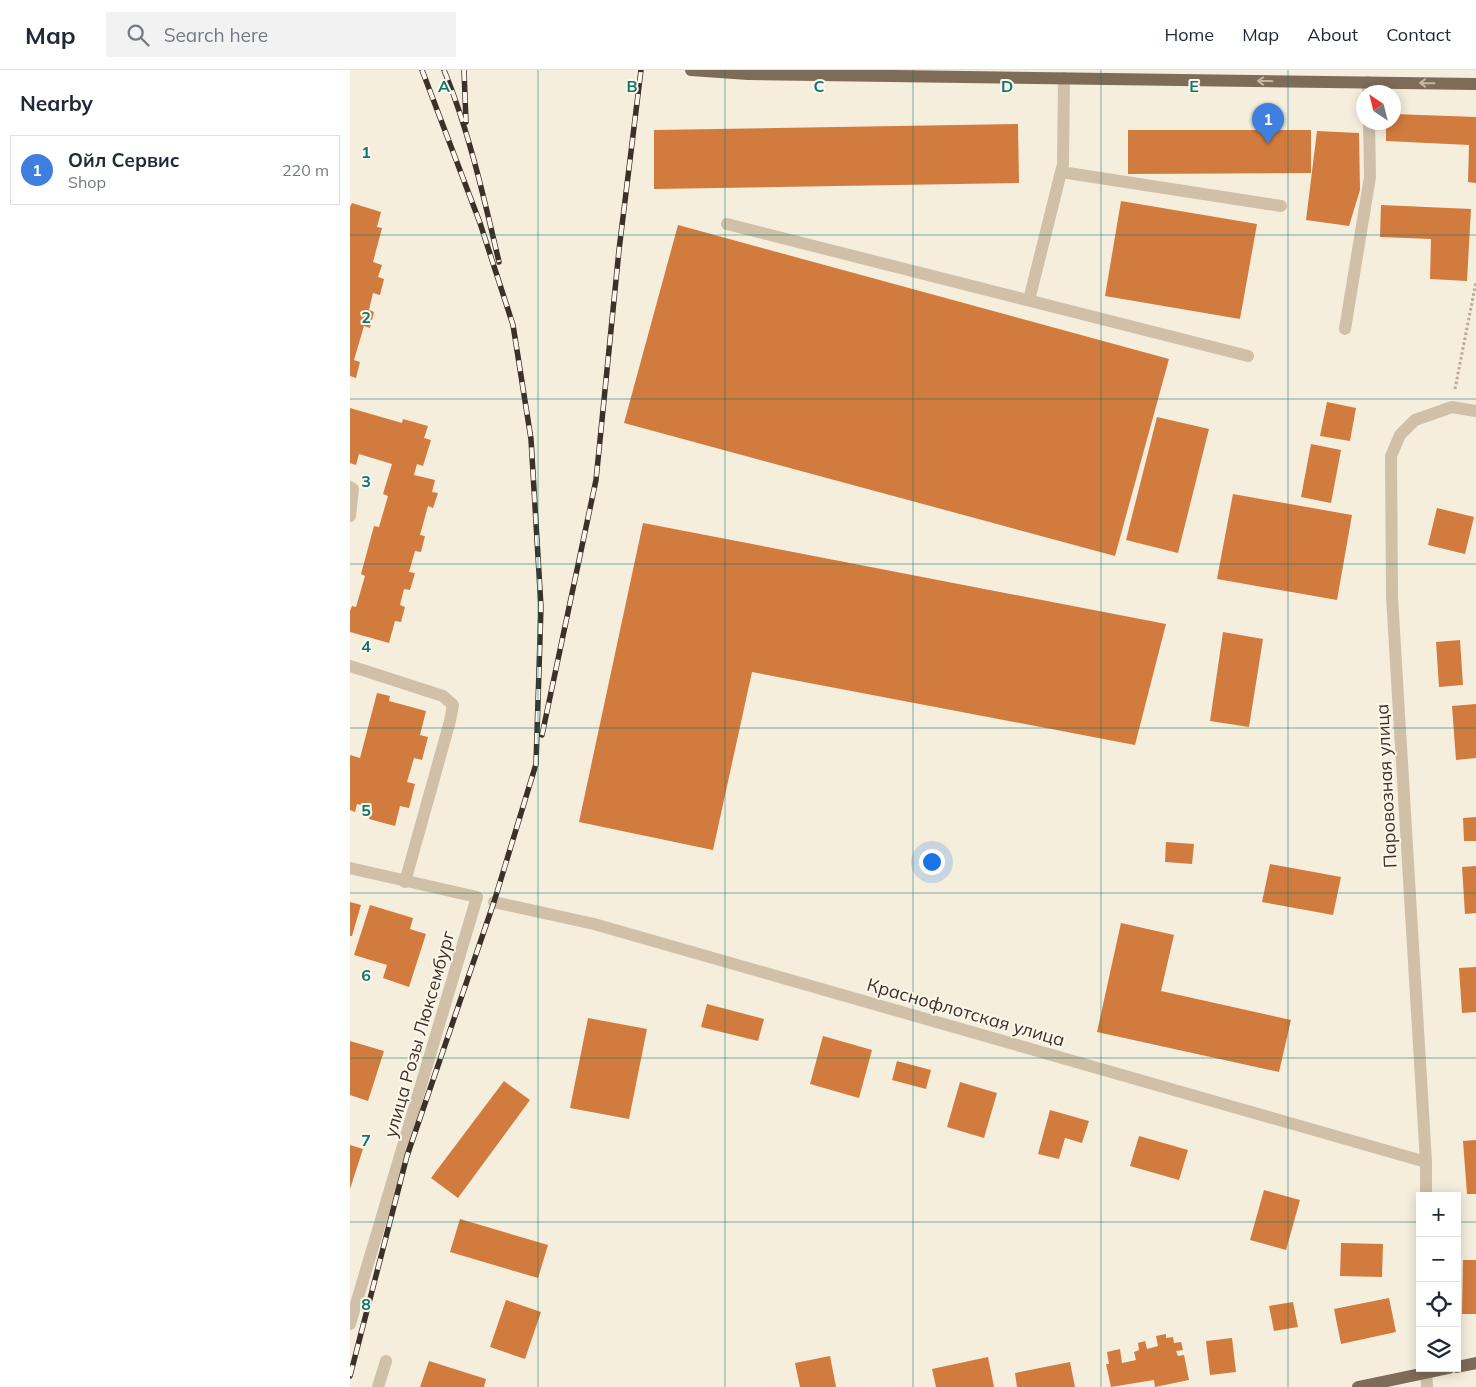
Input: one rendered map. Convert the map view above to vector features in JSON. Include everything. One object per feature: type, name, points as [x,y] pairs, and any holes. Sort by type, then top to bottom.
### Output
[{"type":"main road","points":[[691,70],[1356,87]]},
{"type":"main road","points":[[1401,86],[1476,84]]},
{"type":"main road","points":[[1461,1366],[1476,1363]]},
{"type":"main road","points":[[1358,1387],[1418,1372]]},
{"type":"street","points":[[1029,300],[1063,164],[1064,78]]},
{"type":"street","points":[[1345,329],[1370,177],[1369,130]]},
{"type":"street","points":[[1061,172],[1281,206]]},
{"type":"street","points":[[727,224],[1248,356]]},
{"type":"street","points":[[1452,407],[1476,412]]},
{"type":"street","name":"Паровозная улица","points":[[1426,1192],[1426,1162],[1393,607],[1391,456],[1400,435],[1415,420],[1452,407]]},
{"type":"street","points":[[350,487],[353,489],[350,516]]},
{"type":"street","points":[[350,666],[443,696],[453,706],[404,882],[350,868]]},
{"type":"street","name":"улица Розы Люксембург","points":[[350,1324],[477,897],[404,882]]},
{"type":"street","name":"Краснофлотская улица","points":[[494,902],[594,924],[1426,1162]]},
{"type":"street","points":[[378,1387],[386,1361]]},
{"type":"street","points":[[1426,1372],[1427,1387]]},
{"type":"path","points":[[1452,407],[1476,282]]},
{"type":"building","points":[[1401,114],[1476,117],[1476,183],[1468,182],[1469,145],[1386,141],[1386,130],[1401,130]]},
{"type":"building","points":[[1018,124],[1019,183],[654,189],[654,130]]},
{"type":"building","points":[[1128,130],[1311,130],[1311,173],[1128,174]]},
{"type":"building","points":[[1317,131],[1359,133],[1360,190],[1349,226],[1306,220]]},
{"type":"building","points":[[1121,201],[1257,224],[1240,319],[1105,296]]},
{"type":"building","points":[[352,203],[381,212],[377,227],[382,228],[373,262],[382,265],[378,277],[384,279],[380,295],[373,293],[369,310],[374,312],[370,328],[364,326],[354,360],[360,362],[356,378],[350,376],[350,207]]},
{"type":"building","points":[[1381,205],[1471,209],[1467,281],[1430,279],[1431,239],[1380,237]]},
{"type":"building","points":[[678,225],[1169,359],[1115,556],[624,423]]},
{"type":"building","points":[[1327,402],[1356,408],[1350,441],[1320,436]]},
{"type":"building","points":[[350,408],[402,423],[403,419],[428,426],[424,438],[431,440],[423,466],[417,464],[414,475],[435,480],[432,492],[438,493],[433,508],[428,506],[420,535],[425,536],[421,552],[415,551],[409,572],[415,573],[410,590],[404,589],[400,605],[405,607],[401,622],[395,621],[389,643],[350,632],[350,611],[352,606],[356,607],[365,576],[361,574],[374,526],[379,527],[388,496],[383,494],[392,464],[359,454],[356,465],[350,463]]},
{"type":"building","points":[[1157,417],[1209,429],[1178,553],[1126,540]]},
{"type":"building","points":[[1311,444],[1341,450],[1331,503],[1301,497]]},
{"type":"building","points":[[1233,494],[1352,515],[1337,600],[1217,579]]},
{"type":"building","points":[[1437,508],[1474,517],[1465,554],[1428,545]]},
{"type":"building","points":[[643,523],[1166,624],[1135,745],[752,672],[713,850],[579,822]]},
{"type":"building","points":[[1223,632],[1263,639],[1249,727],[1210,721]]},
{"type":"building","points":[[1460,640],[1463,685],[1439,687],[1436,642]]},
{"type":"building","points":[[377,693],[390,696],[389,701],[426,711],[420,735],[428,737],[422,760],[414,758],[407,782],[415,784],[409,808],[400,806],[395,826],[369,819],[372,808],[357,804],[355,812],[350,810],[350,755],[360,758]]},
{"type":"building","points":[[1476,704],[1476,758],[1456,760],[1452,706]]},
{"type":"building","points":[[1476,817],[1476,841],[1464,841],[1463,818]]},
{"type":"building","points":[[1166,842],[1194,844],[1192,864],[1165,862]]},
{"type":"building","points":[[1270,864],[1341,877],[1333,915],[1262,902]]},
{"type":"building","points":[[1476,866],[1476,913],[1465,914],[1462,867]]},
{"type":"building","points":[[350,902],[361,905],[352,936],[350,936]]},
{"type":"building","points":[[370,905],[413,918],[410,929],[426,934],[409,987],[383,978],[387,965],[354,955]]},
{"type":"building","points":[[1121,923],[1174,935],[1161,991],[1291,1020],[1279,1072],[1097,1032]]},
{"type":"building","points":[[1476,967],[1476,1012],[1462,1013],[1459,968]]},
{"type":"building","points":[[707,1004],[764,1019],[758,1041],[701,1027]]},
{"type":"building","points":[[588,1018],[647,1029],[629,1119],[570,1108]]},
{"type":"building","points":[[823,1036],[872,1050],[859,1098],[810,1084]]},
{"type":"building","points":[[350,1041],[384,1051],[368,1101],[350,1095]]},
{"type":"building","points":[[897,1061],[931,1070],[926,1089],[892,1080]]},
{"type":"building","points":[[504,1081],[530,1100],[458,1198],[431,1178]]},
{"type":"building","points":[[960,1082],[997,1093],[984,1138],[947,1127]]},
{"type":"building","points":[[1050,1110],[1089,1121],[1082,1143],[1065,1138],[1059,1159],[1038,1154]]},
{"type":"building","points":[[1139,1136],[1188,1150],[1179,1180],[1130,1166]]},
{"type":"building","points":[[1476,1140],[1476,1194],[1467,1194],[1463,1141]]},
{"type":"building","points":[[350,1145],[363,1149],[350,1189]]},
{"type":"building","points":[[1264,1190],[1300,1200],[1286,1250],[1250,1240]]},
{"type":"building","points":[[460,1219],[548,1245],[538,1278],[450,1252]]},
{"type":"building","points":[[1341,1243],[1383,1244],[1382,1277],[1340,1276]]},
{"type":"building","points":[[1463,1260],[1476,1260],[1476,1314],[1462,1314]]},
{"type":"building","points":[[1389,1298],[1396,1332],[1341,1344],[1334,1309]]},
{"type":"building","points":[[506,1300],[541,1312],[525,1359],[490,1347]]},
{"type":"building","points":[[1293,1302],[1298,1327],[1274,1331],[1269,1306]]},
{"type":"building","points":[[1166,1334],[1166,1338],[1173,1337],[1174,1343],[1181,1342],[1183,1350],[1176,1351],[1178,1356],[1184,1355],[1189,1380],[1155,1387],[1154,1380],[1111,1387],[1106,1364],[1109,1364],[1107,1352],[1120,1349],[1122,1363],[1136,1360],[1134,1352],[1139,1350],[1138,1343],[1145,1341],[1147,1349],[1158,1346],[1156,1336]]},
{"type":"building","points":[[1232,1338],[1236,1372],[1210,1375],[1206,1341]]},
{"type":"building","points":[[830,1356],[836,1387],[800,1387],[795,1363]]},
{"type":"building","points":[[988,1357],[994,1387],[936,1387],[932,1369]]},
{"type":"building","points":[[429,1361],[486,1379],[484,1387],[420,1387]]},
{"type":"building","points":[[1070,1362],[1075,1387],[1017,1387],[1015,1373]]},
{"type":"railway","points":[[350,1376],[407,1156],[494,902],[536,764],[541,607],[531,439],[513,325],[480,223],[422,70]]},
{"type":"railway","points":[[444,70],[461,117],[482,189],[499,262]]},
{"type":"railway","points":[[464,70],[466,122]]},
{"type":"railway","points":[[542,735],[596,480],[619,250],[641,70]]},
{"type":"place","name":"Ойл Сервис","points":[[1268,144]]}]
